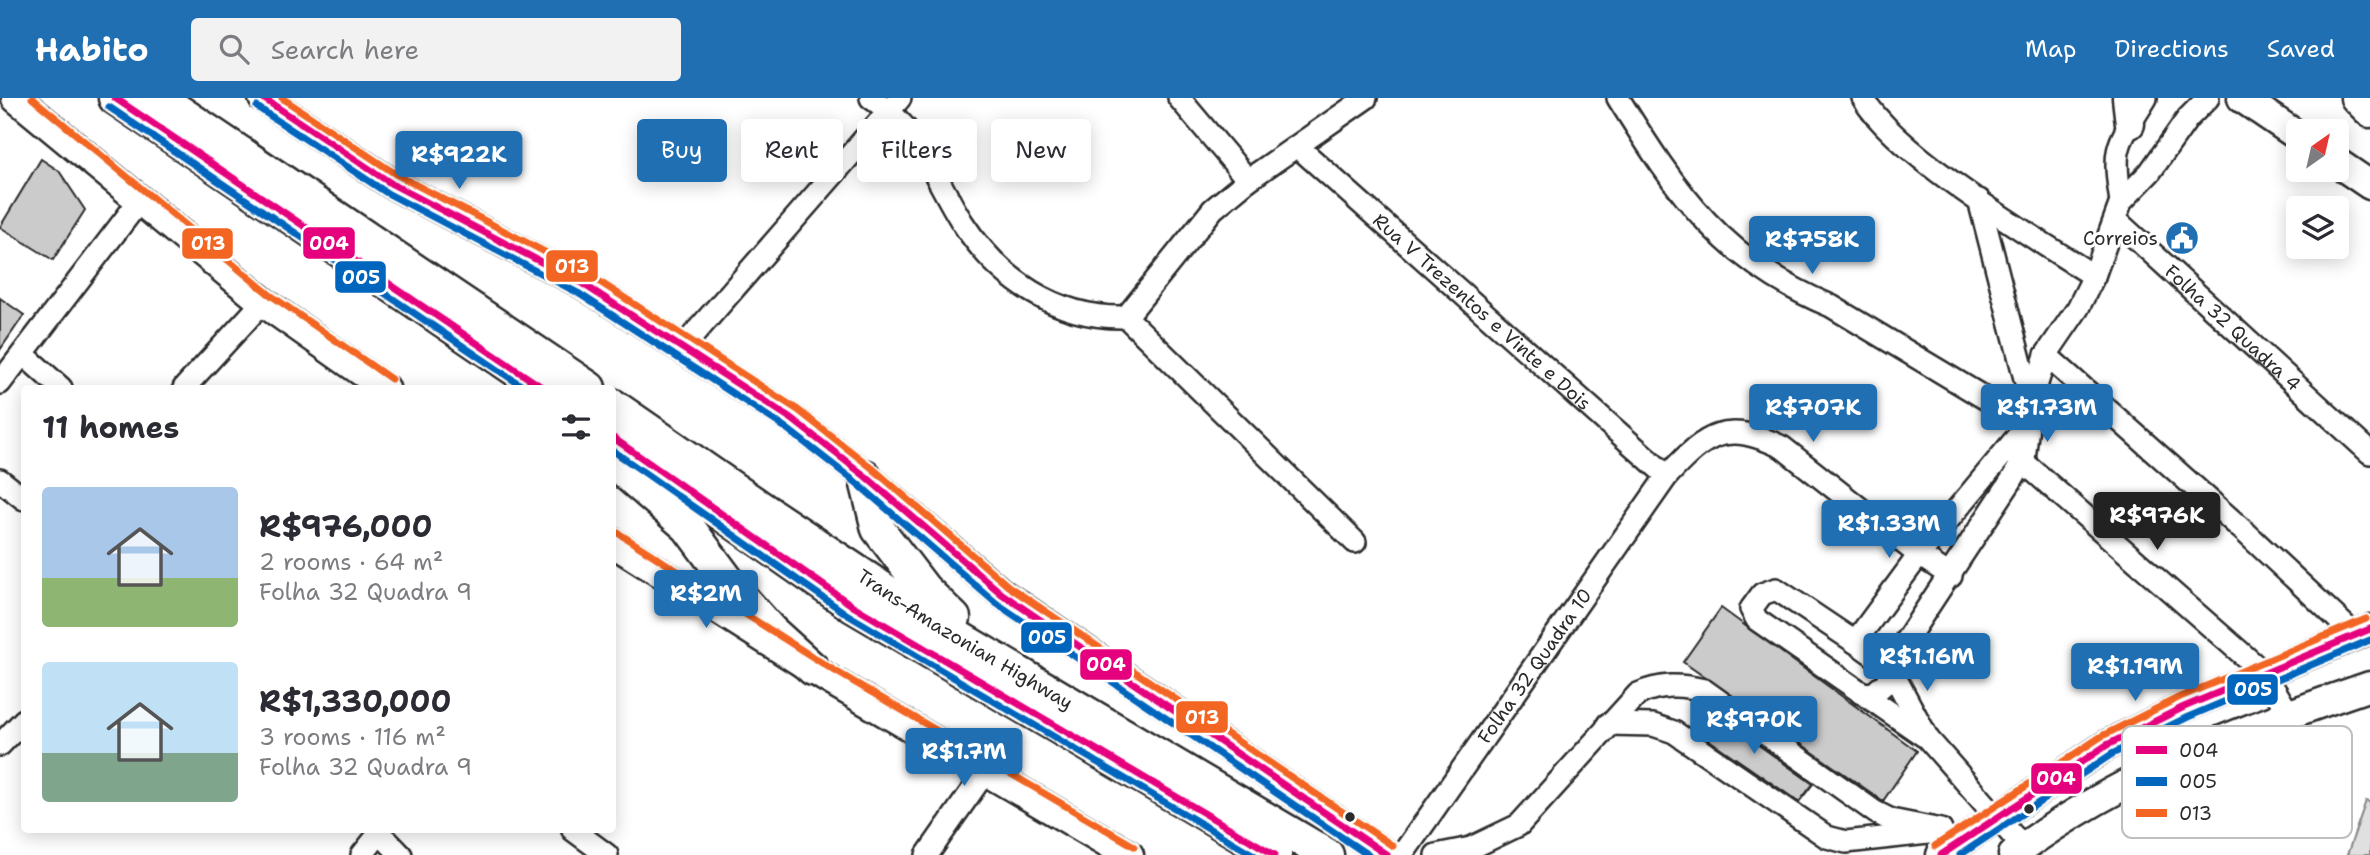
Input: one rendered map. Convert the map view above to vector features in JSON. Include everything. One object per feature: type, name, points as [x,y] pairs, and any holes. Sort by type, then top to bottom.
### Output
[{"type":"highway","points":[[115,98],[539,385]]},
{"type":"highway","points":[[159,98],[585,385]]},
{"type":"highway","name":"Trans-Amazonian Highway","points":[[616,408],[936,624],[1327,855]]},
{"type":"highway","name":"Trans-Amazonian Highway","points":[[616,440],[865,613],[1275,855]]},
{"type":"highway","points":[[616,464],[688,527],[737,593],[770,630],[813,669]]},
{"type":"highway","points":[[865,476],[878,529],[924,589],[967,630],[1028,679]]},
{"type":"main road","points":[[16,98],[263,302],[381,385]]},
{"type":"main road","points":[[263,98],[392,184],[583,285],[792,419],[865,476],[1002,594],[1387,855]]},
{"type":"main road","points":[[2242,98],[2286,128]]},
{"type":"main road","points":[[2355,98],[2370,113]]},
{"type":"main road","points":[[2349,171],[2370,185]]},
{"type":"main road","points":[[616,545],[813,669],[1129,855]]},
{"type":"main road","points":[[2143,726],[2184,706],[2363,633]]},
{"type":"main road","points":[[2257,726],[2370,686]]},
{"type":"main road","points":[[1941,842],[1989,824],[2122,737]]},
{"type":"main road","points":[[2018,851],[2087,804],[2122,785]]},
{"type":"street","points":[[871,98],[895,104],[961,220],[985,254],[1007,276],[1038,296],[1069,309],[1091,316],[1126,317],[1355,542]]},
{"type":"street","points":[[1179,98],[1248,180]]},
{"type":"street","points":[[1126,317],[1213,209],[1248,180],[1366,98]]},
{"type":"street","points":[[1619,98],[1660,164],[1725,243],[1801,294],[1831,306],[2028,424]]},
{"type":"street","points":[[1863,98],[1891,130],[1937,169],[2094,276]]},
{"type":"street","points":[[2118,211],[2115,161],[2119,141],[2129,111],[2146,98]]},
{"type":"street","points":[[1861,693],[1874,694],[1882,689],[1888,681],[1889,666],[1951,576],[2015,454],[2028,424],[2031,402],[2046,355],[2078,308],[2094,276],[2118,211],[2150,172],[2188,118],[2208,98]]},
{"type":"street","points":[[683,347],[895,104]]},
{"type":"street","name":"Rua V Trezentos e Vinte e Dois","points":[[1298,146],[1667,476]]},
{"type":"street","points":[[0,383],[139,200]]},
{"type":"street","points":[[1979,200],[2031,402]]},
{"type":"street","name":"Folha 32 Quadra 4","points":[[2118,211],[2370,453]]},
{"type":"street","points":[[187,385],[263,302]]},
{"type":"street","points":[[23,354],[58,385]]},
{"type":"street","points":[[2046,355],[2363,633]]},
{"type":"street","name":"Folha 32 Quadra 10","points":[[1402,855],[1667,476],[1692,449],[1709,438],[1726,432],[1758,435],[1782,447],[1919,555],[1951,576]]},
{"type":"street","points":[[1855,642],[1919,555],[2015,454]]},
{"type":"street","points":[[2015,454],[2265,674],[2289,714]]},
{"type":"street","points":[[1928,739],[1751,614],[1754,603],[1768,589],[1785,593],[1889,666],[1928,739],[1989,824],[2018,851]]},
{"type":"street","points":[[1436,855],[1471,848],[1519,825],[1566,776],[1608,723],[1638,694],[1653,687],[1688,686],[1704,690],[1875,812],[1941,842]]},
{"type":"street","points":[[0,745],[21,723]]},
{"type":"street","points":[[1608,723],[1653,725],[1674,732],[1827,837],[1846,842],[1941,842]]},
{"type":"street","points":[[927,855],[985,772]]},
{"type":"street","points":[[362,855],[378,833]]},
{"type":"street","points":[[383,833],[401,855]]},
{"type":"street","points":[[577,833],[607,855]]},
{"type":"shaded area","points":[[2366,801],[2370,802],[2370,855],[2347,855]]},
{"type":"building","points":[[41,159],[59,171],[85,210],[53,260],[0,227]]},
{"type":"building","points":[[0,298],[24,315],[0,350]]},
{"type":"building","points":[[1721,608],[1917,751],[1883,801],[1683,662]]},
{"type":"building","points":[[1711,711],[1813,784],[1799,802],[1696,731]]},
{"type":"transit line","name":"013","points":[[32,98],[269,294],[391,379]]},
{"type":"transit line","name":"004","points":[[115,98],[539,385]]},
{"type":"transit line","name":"004","points":[[263,98],[392,184],[583,284],[792,419],[865,476],[1002,594],[1387,855]]},
{"type":"transit line","name":"013","points":[[282,98],[397,175],[589,275],[798,410],[872,468],[1008,586],[1393,846]]},
{"type":"transit line","name":"005","points":[[109,107],[521,385]]},
{"type":"transit line","name":"005","points":[[257,107],[387,193],[578,293],[786,428],[858,484],[996,603],[1368,855]]},
{"type":"transit line","name":"004","points":[[616,440],[853,606],[1275,855]]},
{"type":"transit line","name":"005","points":[[616,453],[848,615],[1254,855]]},
{"type":"transit line","name":"013","points":[[618,533],[830,668],[1134,846]]},
{"type":"transit line","name":"013","points":[[1935,846],[2102,736],[2180,697],[2366,619]]},
{"type":"transit line","name":"004","points":[[2146,726],[2184,707],[2370,629]]},
{"type":"transit line","name":"005","points":[[2170,726],[2370,640]]},
{"type":"transit line","name":"004","points":[[1941,855],[2122,738]]},
{"type":"transit line","name":"005","points":[[1960,855],[2122,749]]},
{"type":"place","name":"Correios","points":[[2182,238]]}]
